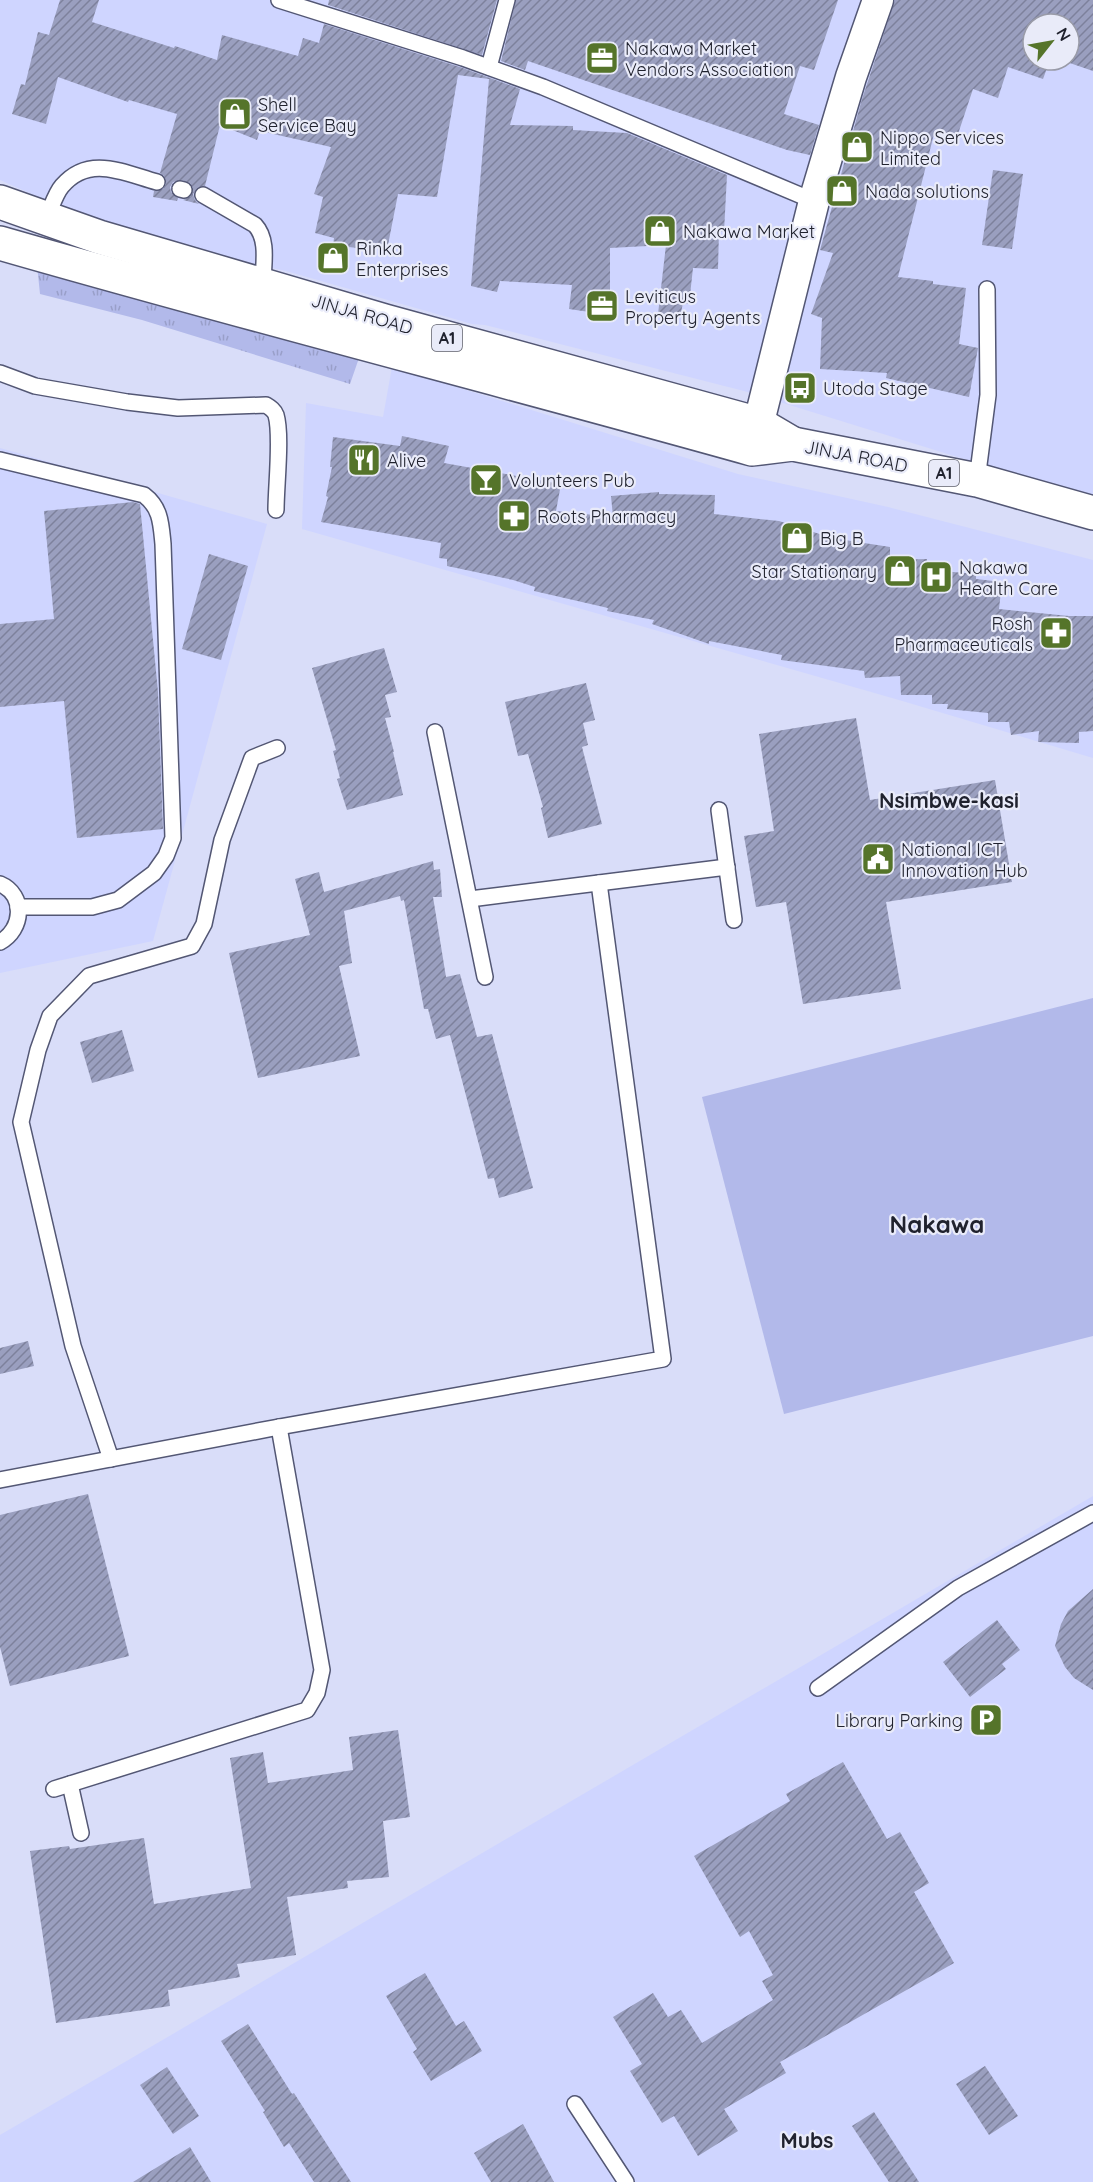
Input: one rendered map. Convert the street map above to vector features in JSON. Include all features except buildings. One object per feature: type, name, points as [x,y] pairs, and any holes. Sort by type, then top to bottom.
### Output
[{"type":"highway","name":"JINJA ROAD","points":[[0,202],[46,219],[385,321],[755,437]]},
{"type":"highway","name":"JINJA ROAD","points":[[0,243],[384,350],[755,437],[976,480],[1093,513]]},
{"type":"street","points":[[755,437],[814,201],[851,77],[878,0]]},
{"type":"lane","points":[[279,0],[489,67],[543,87],[814,201]]},
{"type":"lane","points":[[489,67],[507,0]]},
{"type":"lane","points":[[46,219],[61,186],[86,169],[99,167],[157,182]]},
{"type":"lane","points":[[203,195],[261,230],[264,239],[263,284]]},
{"type":"lane","points":[[976,480],[988,395],[987,289]]},
{"type":"lane","points":[[0,373],[35,386],[127,402],[178,408],[266,405],[276,414],[278,429],[276,510]]},
{"type":"lane","points":[[0,460],[144,495],[154,503],[160,514],[164,544],[173,838],[166,856],[154,873],[118,900],[92,907],[18,907]]},
{"type":"lane","points":[[435,732],[485,976]]},
{"type":"lane","points":[[111,1459],[73,1346],[21,1122],[38,1050],[50,1016],[89,976],[192,946],[204,924],[222,840],[252,758],[277,748]]},
{"type":"lane","points":[[719,810],[734,920]]},
{"type":"lane","points":[[470,899],[726,867]]},
{"type":"lane","points":[[0,884],[6,886],[14,896],[19,918],[8,938],[0,942]]},
{"type":"lane","points":[[0,1480],[279,1427],[663,1359],[598,884]]},
{"type":"lane","points":[[54,1789],[307,1710],[318,1694],[322,1670],[279,1427]]},
{"type":"lane","points":[[818,1688],[958,1588],[1093,1513]]},
{"type":"lane","points":[[70,1784],[81,1833]]},
{"type":"lane","points":[[575,2104],[626,2182]]},
{"type":"shaded area","name":"Nakawa Market","points":[[0,0],[1093,0],[1093,499],[744,391],[485,325],[472,324],[79,215],[0,180]]},
{"type":"shaded area","points":[[392,367],[738,474],[888,507],[1093,560],[1093,758],[302,529],[306,403],[383,417]]},
{"type":"shaded area","points":[[0,448],[267,524],[153,941],[0,973]]},
{"type":"shaded area","points":[[1093,1496],[1093,2182],[0,2182],[0,2135]]},
{"type":"green space","points":[[37,265],[359,358],[350,384],[142,320],[40,294]]},
{"type":"green space","points":[[1093,998],[1093,1336],[784,1414],[702,1097]]},
{"type":"place","name":"Nakawa Market Vendors Association","points":[[602,58]]},
{"type":"place","name":"Shell Service Bay","points":[[235,114]]},
{"type":"place","name":"Nippo Services Limited","points":[[857,147]]},
{"type":"place","name":"Nada solutions","points":[[842,191]]},
{"type":"place","name":"Nakawa Market","points":[[660,231]]},
{"type":"place","name":"Rinka Enterprises","points":[[333,258]]},
{"type":"place","name":"Leviticus Property Agents","points":[[602,306]]},
{"type":"place","name":"Utoda Stage","points":[[800,388]]},
{"type":"place","name":"Alive","points":[[364,460]]},
{"type":"place","name":"Volunteers Pub","points":[[486,480]]},
{"type":"place","name":"Roots Pharmacy","points":[[514,516]]},
{"type":"place","name":"Big B","points":[[797,538]]},
{"type":"place","name":"Star Stationary","points":[[900,571]]},
{"type":"place","name":"Nakawa Health Care","points":[[936,577]]},
{"type":"place","name":"Rosh Pharmaceuticals","points":[[1056,633]]},
{"type":"place","name":"National ICT Innovation Hub","points":[[878,859]]},
{"type":"place","name":"Library Parking","points":[[986,1720]]},
{"type":"district","name":"Nsimbwe-kasi","points":[[949,800]]},
{"type":"district","name":"Nakawa","points":[[937,1224]]},
{"type":"district","name":"Mubs","points":[[807,2140]]}]
